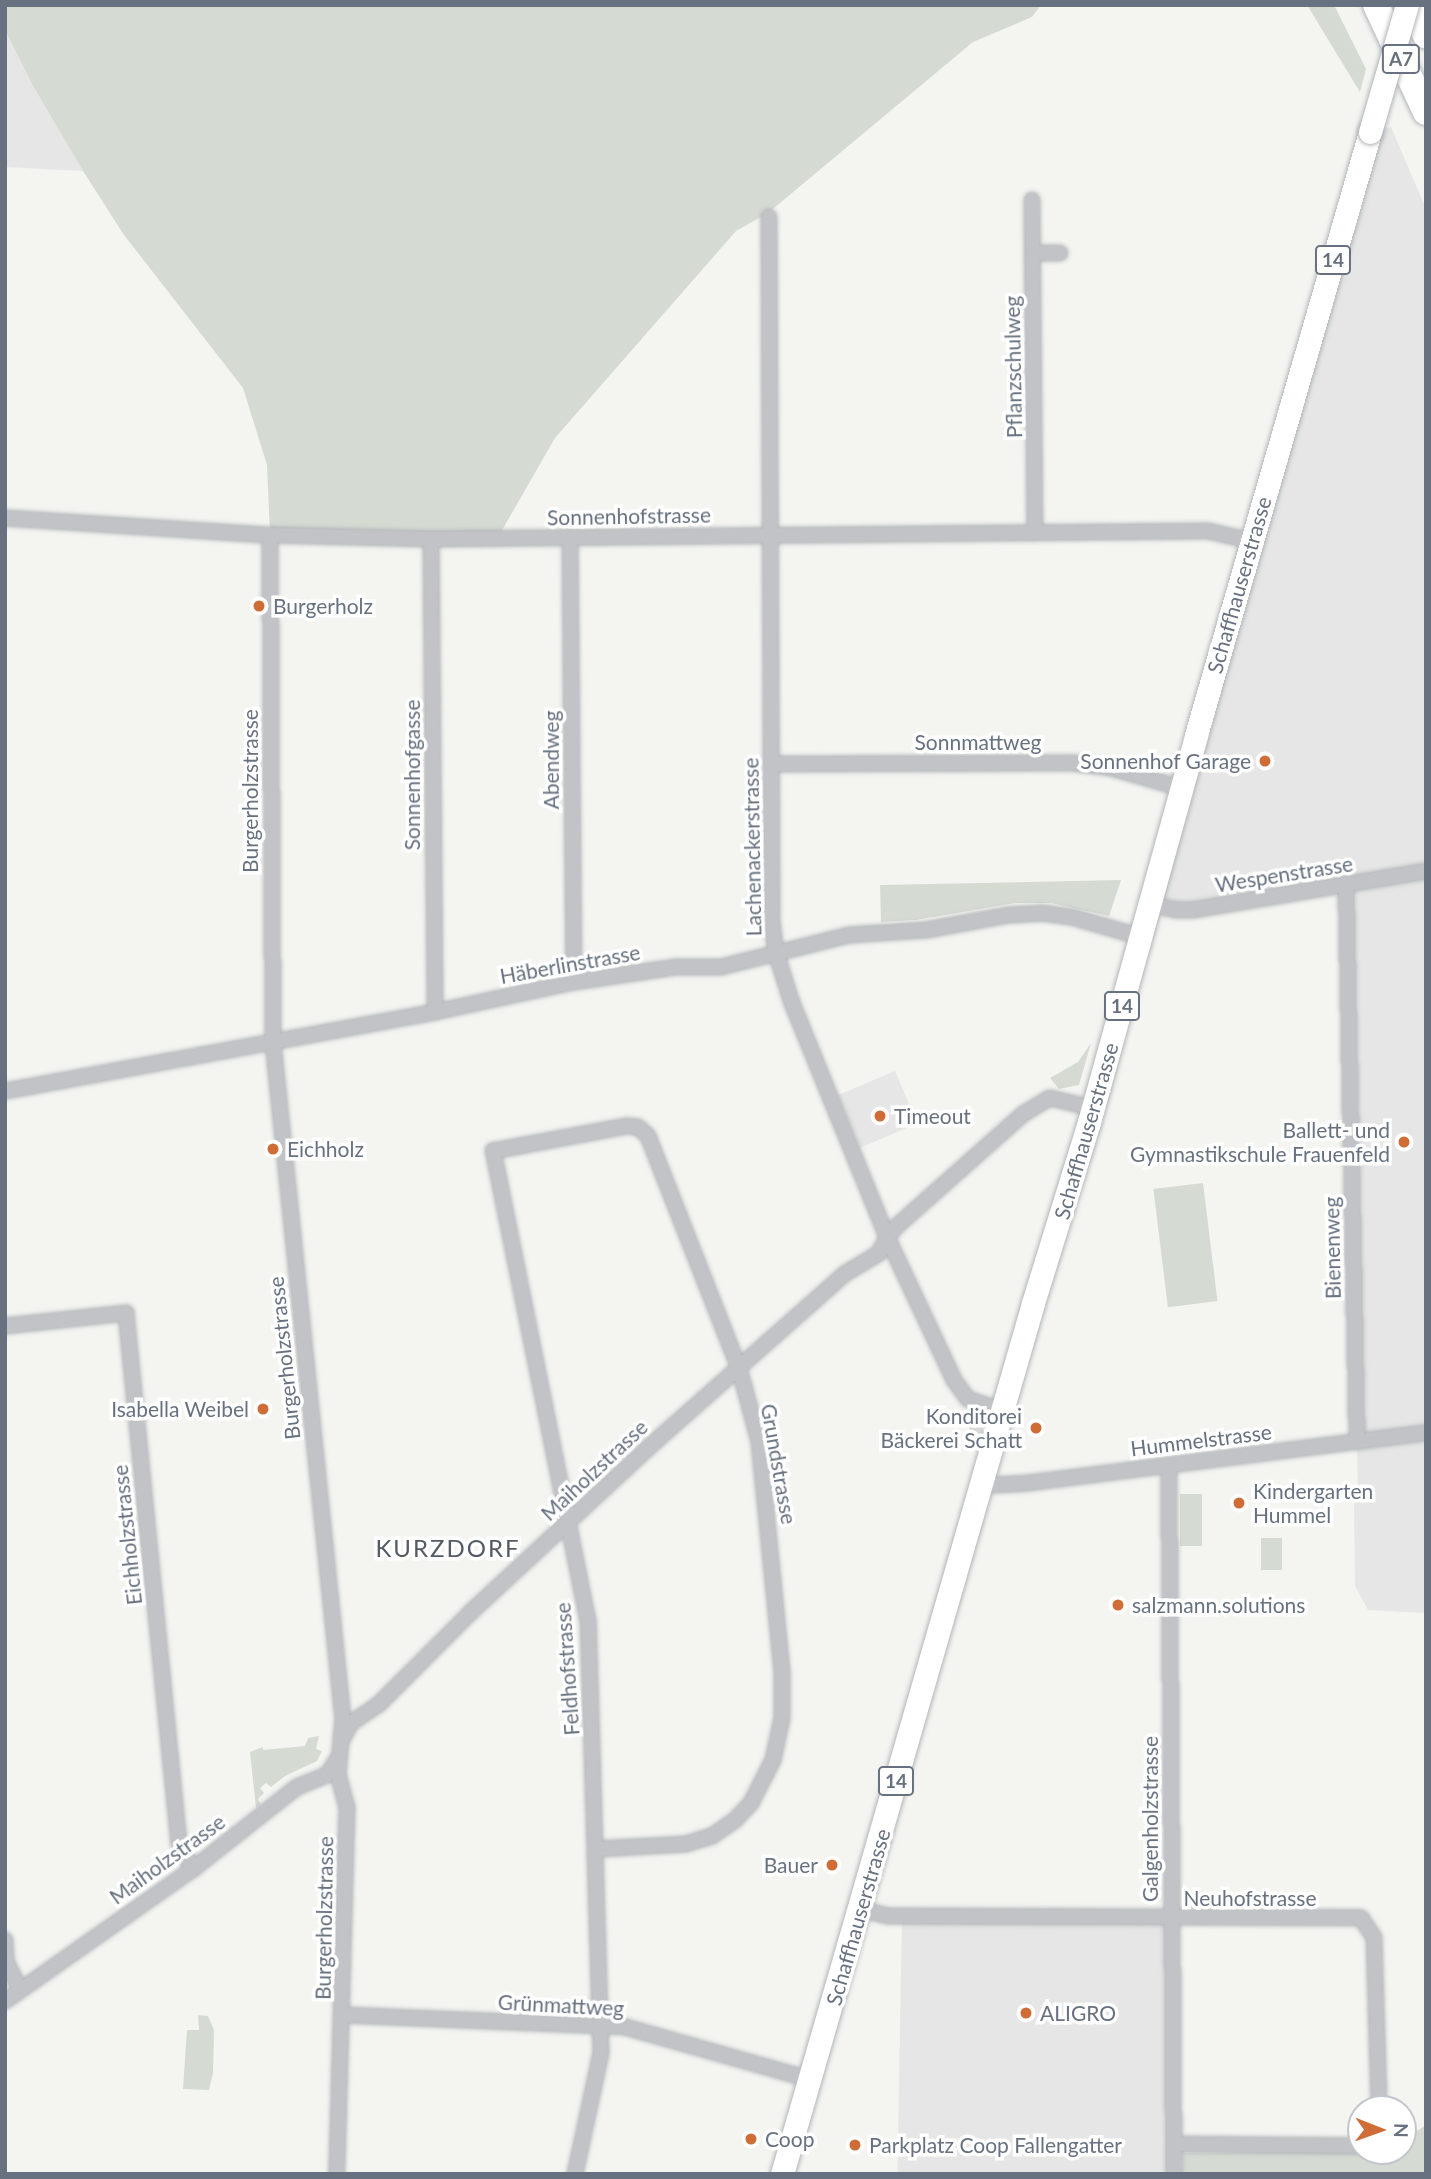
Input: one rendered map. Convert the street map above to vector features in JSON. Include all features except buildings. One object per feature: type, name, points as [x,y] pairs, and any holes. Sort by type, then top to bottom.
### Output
[{"type":"highway","name":"A7","points":[[1376,5],[1426,112]]},
{"type":"highway","name":"A7","points":[[1409,5],[1426,36]]},
{"type":"main road","name":"Schaffhauserstrasse","points":[[782,2174],[812,2080],[1002,1411],[1093,1108],[1181,788],[1370,131],[1409,5]]},
{"type":"street","name":"Pflanzschulweg","points":[[1032,200],[1035,533]]},
{"type":"street","name":"Lachenackerstrasse","points":[[768,217],[772,921],[776,953],[796,1015],[887,1237],[959,1390],[968,1399],[1002,1411]]},
{"type":"street","points":[[1032,253],[1060,253]]},
{"type":"street","name":"Sonnenhofstrasse","points":[[5,519],[270,535],[431,538],[1208,531],[1252,541]]},
{"type":"street","name":"Burgerholzstrasse","points":[[270,535],[273,1042],[343,1719],[338,1774],[348,1807],[337,2174]]},
{"type":"street","name":"Abendweg","points":[[570,537],[574,982]]},
{"type":"street","name":"Sonnenhofgasse","points":[[431,538],[435,1012]]},
{"type":"street","name":"Sonnmattweg","points":[[771,764],[1073,763],[1108,767],[1181,788]]},
{"type":"street","name":"Wespenstrasse","points":[[1150,904],[1193,910],[1426,871]]},
{"type":"street","name":"Bienenweg","points":[[1346,885],[1357,1442]]},
{"type":"street","name":"Häberlinstrasse","points":[[5,1091],[435,1012],[574,982],[675,967],[721,967],[849,935],[926,930],[1008,915],[1042,913],[1072,917],[1141,937]]},
{"type":"street","name":"Maiholzstrasse","points":[[5,2001],[193,1869],[297,1787],[327,1775],[339,1755],[351,1723],[379,1704],[569,1521],[738,1368],[846,1273],[879,1254],[887,1237],[1036,1104],[1050,1098],[1093,1108]]},
{"type":"street","name":"Grundstrasse","points":[[493,1151],[626,1126],[638,1127],[648,1136],[738,1368],[758,1441],[778,1619],[782,1718],[773,1760],[751,1803],[712,1836],[686,1844],[597,1849]]},
{"type":"street","name":"Feldhofstrasse","points":[[493,1151],[588,1621],[597,1849],[601,2053],[575,2174]]},
{"type":"street","name":"Eichholzstrasse","points":[[5,1326],[126,1313],[179,1844],[193,1869]]},
{"type":"street","name":"Hummelstrasse","points":[[983,1482],[993,1485],[1028,1483],[1426,1433]]},
{"type":"street","name":"Galgenholzstrasse","points":[[1169,1465],[1174,2174]]},
{"type":"street","name":"Neuhofstrasse","points":[[860,1909],[889,1916],[1361,1918],[1374,1937],[1379,2095]]},
{"type":"street","points":[[5,1940],[6,1961],[20,1990]]},
{"type":"street","name":"Grünmattweg","points":[[343,2015],[625,2027],[812,2080]]},
{"type":"street","points":[[1174,2144],[1347,2146]]},
{"type":"shaded area","points":[[5,5],[1041,5],[1032,17],[973,42],[768,213],[736,231],[555,438],[497,539],[270,535],[267,465],[243,388],[124,235],[83,171],[33,86],[5,30]]},
{"type":"shaded area","points":[[1307,5],[1334,5],[1366,69],[1360,92]]},
{"type":"shaded area","points":[[5,30],[33,86],[83,171],[5,167]]},
{"type":"shaded area","points":[[1391,127],[1426,209],[1426,1613],[1368,1610],[1355,1586],[1354,1505],[1358,1494],[1346,885],[1193,910],[1150,904],[1370,132]]},
{"type":"shaded area","points":[[1121,880],[1109,916],[1051,903],[1015,903],[916,920],[881,922],[880,885]]},
{"type":"shaded area","points":[[1091,1043],[1079,1085],[1059,1089],[1050,1078],[1078,1062]]},
{"type":"shaded area","name":"Timeout","points":[[895,1071],[917,1123],[860,1148],[838,1095]]},
{"type":"shaded area","points":[[1203,1183],[1218,1301],[1168,1307],[1153,1189]]},
{"type":"shaded area","points":[[976,1416],[983,1430],[981,1448],[973,1443],[968,1435],[970,1424]]},
{"type":"shaded area","points":[[1180,1494],[1202,1494],[1202,1546],[1180,1546]]},
{"type":"shaded area","points":[[1261,1538],[1282,1538],[1282,1570],[1261,1570]]},
{"type":"shaded area","points":[[319,1736],[316,1749],[322,1751],[317,1761],[285,1776],[271,1787],[266,1783],[260,1788],[264,1793],[258,1799],[261,1804],[256,1808],[250,1752],[263,1747],[263,1750],[305,1746],[308,1738]]},
{"type":"shaded area","points":[[902,1915],[1172,1920],[1168,2174],[897,2174]]},
{"type":"shaded area","points":[[198,2015],[208,2016],[214,2030],[213,2073],[209,2090],[183,2089],[187,2030],[199,2030]]},
{"type":"shaded area","points":[[1426,2125],[1426,2174],[1182,2174],[1182,2153],[1347,2152],[1347,2165],[1417,2165],[1417,2131]]},
{"type":"place","name":"Burgerholz","points":[[259,606]]},
{"type":"place","name":"Sonnenhof Garage","points":[[1265,761]]},
{"type":"place","name":"Timeout","points":[[880,1116]]},
{"type":"place","name":"Ballett- und Gymnastikschule Frauenfeld","points":[[1404,1142]]},
{"type":"place","name":"Eichholz","points":[[273,1149]]},
{"type":"place","name":"Isabella Weibel","points":[[263,1409]]},
{"type":"place","name":"Konditorei Bäckerei Schatt","points":[[1036,1428]]},
{"type":"place","name":"Kindergarten Hummel","points":[[1239,1503]]},
{"type":"place","name":"salzmann.solutions","points":[[1118,1605]]},
{"type":"place","name":"Bauer","points":[[832,1865]]},
{"type":"place","name":"ALIGRO","points":[[1026,2013]]},
{"type":"place","name":"Coop","points":[[751,2139]]},
{"type":"place","name":"Parkplatz Coop Fallengatter","points":[[855,2145]]},
{"type":"district","name":"KURZDORF","points":[[448,1548]]}]
